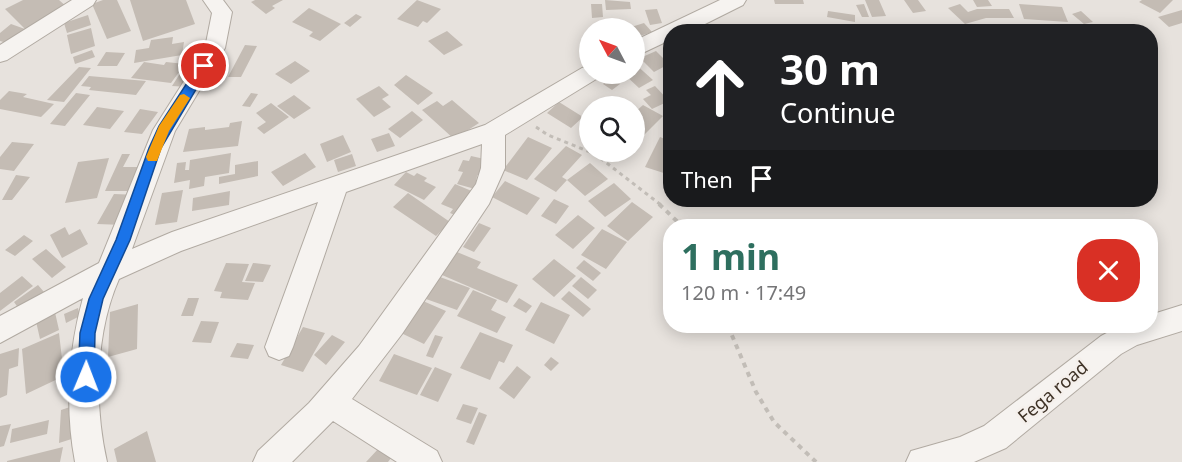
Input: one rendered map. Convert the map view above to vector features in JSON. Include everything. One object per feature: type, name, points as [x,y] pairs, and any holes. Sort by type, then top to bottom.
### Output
[{"type":"street","points":[[0,55],[86,0]]},
{"type":"street","points":[[91,462],[86,438],[85,363],[88,333],[96,299],[106,272],[123,240],[164,130],[215,48],[222,12],[213,0]]},
{"type":"street","points":[[687,24],[736,0]]},
{"type":"street","points":[[645,45],[663,36]]},
{"type":"street","points":[[0,330],[106,272],[181,240],[493,132],[579,80]]},
{"type":"street","points":[[269,462],[300,434],[399,314],[486,187],[494,160],[493,132]]},
{"type":"street","points":[[279,347],[310,266],[336,187]]},
{"type":"street","name":"Fega road","points":[[1158,326],[1182,318]]},
{"type":"street","name":"Fega road","points":[[922,462],[962,452],[995,437],[1111,345],[1135,333]]},
{"type":"street","points":[[328,402],[426,462]]},
{"type":"path","points":[[527,111],[538,130],[595,154],[632,182],[674,219]]},
{"type":"path","points":[[731,333],[756,392],[774,422],[816,462]]},
{"type":"building","points":[[23,0],[59,0],[68,8],[7,43],[0,41],[0,33],[11,24],[25,29],[5,9]]},
{"type":"building","points":[[103,0],[117,0],[131,31],[107,39],[92,4]]},
{"type":"building","points":[[130,0],[186,0],[195,24],[143,41]]},
{"type":"building","points":[[283,0],[272,6],[275,8],[266,14],[251,2]]},
{"type":"building","points":[[417,0],[441,9],[427,23],[423,21],[418,27],[397,19]]},
{"type":"building","points":[[605,0],[630,2],[631,9],[606,10]]},
{"type":"building","points":[[774,0],[803,0],[804,4],[775,4]]},
{"type":"building","points":[[865,0],[879,0],[886,16],[872,17]]},
{"type":"building","points":[[904,0],[918,0],[926,11],[913,13]]},
{"type":"building","points":[[973,0],[988,0],[992,6],[977,7]]},
{"type":"building","points":[[1142,0],[1173,0],[1160,13],[1139,2]]},
{"type":"building","points":[[591,4],[602,4],[603,17],[592,18]]},
{"type":"building","points":[[864,4],[869,17],[862,17],[856,5]]},
{"type":"building","points":[[960,4],[968,12],[977,9],[1009,9],[1014,18],[986,18],[965,24],[948,8]]},
{"type":"building","points":[[1019,4],[1062,7],[1068,22],[1024,19]]},
{"type":"building","points":[[309,8],[341,24],[320,41],[309,36],[313,32],[292,22]]},
{"type":"building","points":[[657,9],[662,23],[650,25],[645,10]]},
{"type":"building","points":[[1182,10],[1182,23],[1169,27],[1158,17]]},
{"type":"building","points":[[828,11],[855,15],[855,22],[827,17]]},
{"type":"building","points":[[1081,11],[1093,22],[1084,24],[1072,14]]},
{"type":"building","points":[[356,14],[362,17],[350,27],[344,23]]},
{"type":"building","points":[[88,15],[91,25],[67,33],[64,23]]},
{"type":"building","points":[[645,24],[652,32],[645,34]]},
{"type":"building","points":[[91,28],[95,46],[71,54],[67,35]]},
{"type":"building","points":[[447,31],[463,45],[444,55],[428,41]]},
{"type":"building","points":[[173,37],[172,44],[184,42],[182,55],[134,63],[136,50],[149,48],[151,40]]},
{"type":"building","points":[[245,45],[257,46],[241,77],[228,77]]},
{"type":"building","points":[[92,50],[95,57],[75,64],[73,57]]},
{"type":"building","points":[[656,51],[663,58],[663,67],[654,72],[645,63],[645,56]]},
{"type":"building","points":[[106,52],[125,53],[117,66],[97,66]]},
{"type":"building","points":[[295,61],[310,71],[291,84],[275,74]]},
{"type":"building","points":[[144,62],[164,65],[166,62],[185,64],[171,83],[131,78]]},
{"type":"building","points":[[79,67],[91,68],[64,102],[47,100]]},
{"type":"building","points":[[181,72],[196,73],[188,87],[172,86]]},
{"type":"building","points":[[645,73],[653,80],[639,88],[635,84],[645,84]]},
{"type":"building","points":[[406,75],[433,93],[418,105],[394,85]]},
{"type":"building","points":[[89,76],[146,81],[136,95],[89,90],[91,87],[81,86]]},
{"type":"building","points":[[603,84],[620,84],[612,90]]},
{"type":"building","points":[[379,86],[389,95],[382,99],[391,107],[374,117],[356,99]]},
{"type":"building","points":[[655,86],[663,95],[663,104],[652,109],[645,101],[645,98],[651,95],[646,90]]},
{"type":"building","points":[[9,91],[27,94],[23,97],[54,104],[41,117],[0,109],[0,100]]},
{"type":"building","points":[[76,93],[90,95],[65,126],[50,124]]},
{"type":"building","points":[[251,93],[258,94],[250,107],[242,106]]},
{"type":"building","points":[[294,95],[311,108],[294,119],[277,106]]},
{"type":"building","points":[[452,100],[479,123],[454,139],[422,110],[437,101],[443,106]]},
{"type":"building","points":[[559,102],[579,114],[579,121],[571,128],[547,113]]},
{"type":"building","points":[[271,103],[289,117],[264,134],[257,128],[266,122],[256,113]]},
{"type":"building","points":[[645,106],[663,116],[645,134]]},
{"type":"building","points":[[97,107],[124,111],[110,129],[83,125]]},
{"type":"building","points":[[140,109],[158,112],[142,134],[124,132]]},
{"type":"building","points":[[412,111],[423,120],[400,138],[388,129]]},
{"type":"building","points":[[242,121],[238,146],[183,152],[189,129],[229,127],[230,123]]},
{"type":"building","points":[[389,133],[395,146],[377,152],[371,139]]},
{"type":"building","points":[[343,135],[351,152],[327,162],[320,144]]},
{"type":"building","points":[[528,137],[552,148],[527,180],[503,170]]},
{"type":"building","points":[[660,137],[663,138],[663,173],[645,167]]},
{"type":"building","points":[[12,142],[34,144],[14,171],[0,169],[0,157]]},
{"type":"building","points":[[566,146],[579,153],[579,158],[562,177],[567,180],[556,192],[534,179]]},
{"type":"building","points":[[231,153],[229,173],[205,177],[204,186],[189,189],[190,180],[174,183],[177,163],[186,162],[185,170],[189,170],[190,160]]},
{"type":"building","points":[[305,153],[316,167],[283,186],[271,172]]},
{"type":"building","points":[[122,154],[130,154],[123,167],[140,167],[128,191],[105,191]]},
{"type":"building","points":[[352,154],[356,166],[338,172],[334,160]]},
{"type":"building","points":[[471,156],[489,160],[477,176],[475,189],[457,184],[463,172],[458,171],[463,160],[469,161]]},
{"type":"building","points":[[109,158],[97,198],[65,203],[78,162]]},
{"type":"building","points":[[258,161],[258,176],[219,184],[219,177],[235,174],[235,165]]},
{"type":"building","points":[[590,163],[608,179],[585,196],[567,180]]},
{"type":"building","points":[[406,172],[414,176],[417,173],[427,178],[424,181],[436,187],[424,200],[394,185]]},
{"type":"building","points":[[16,175],[30,177],[12,200],[2,200]]},
{"type":"building","points":[[505,181],[540,198],[527,215],[492,197]]},
{"type":"building","points":[[614,183],[631,199],[605,217],[588,201]]},
{"type":"building","points":[[455,184],[474,192],[457,216],[450,213],[453,209],[441,204]]},
{"type":"building","points":[[183,190],[177,222],[155,225],[162,193]]},
{"type":"building","points":[[230,191],[229,205],[192,211],[193,198]]},
{"type":"building","points":[[408,193],[450,222],[436,236],[393,207]]},
{"type":"building","points":[[114,194],[139,195],[124,225],[97,224]]},
{"type":"building","points":[[554,199],[569,206],[556,224],[541,216]]},
{"type":"building","points":[[632,202],[653,217],[628,241],[607,226]]},
{"type":"building","points":[[578,215],[595,228],[573,249],[555,235]]},
{"type":"building","points":[[479,223],[491,228],[474,252],[463,247]]},
{"type":"building","points":[[65,227],[69,235],[80,229],[88,244],[62,258],[50,235]]},
{"type":"building","points":[[602,229],[627,242],[606,269],[581,255]]},
{"type":"building","points":[[24,235],[33,241],[15,256],[5,250]]},
{"type":"building","points":[[46,249],[66,267],[52,278],[32,259]]},
{"type":"building","points":[[457,252],[481,262],[477,268],[518,285],[507,303],[442,275]]},
{"type":"building","points":[[554,259],[576,276],[554,297],[532,279]]},
{"type":"building","points":[[584,260],[601,273],[593,281],[576,268]]},
{"type":"building","points":[[226,263],[249,264],[242,282],[255,283],[248,300],[220,298],[222,292],[214,291]]},
{"type":"building","points":[[253,263],[271,265],[263,282],[245,281]]},
{"type":"building","points":[[22,276],[33,286],[0,311],[0,293]]},
{"type":"building","points":[[440,277],[470,288],[457,310],[426,299]]},
{"type":"building","points":[[581,277],[597,290],[588,299],[572,286]]},
{"type":"building","points":[[38,285],[44,292],[19,309],[14,302]]},
{"type":"building","points":[[473,290],[497,300],[491,310],[506,317],[497,333],[457,316]]},
{"type":"building","points":[[569,291],[591,309],[583,317],[561,299]]},
{"type":"building","points":[[188,298],[199,298],[193,316],[181,316]]},
{"type":"building","points":[[519,298],[532,306],[526,313],[513,306]]},
{"type":"building","points":[[423,301],[446,311],[424,344],[401,333]]},
{"type":"building","points":[[541,302],[570,315],[554,344],[525,330]]},
{"type":"building","points":[[138,304],[137,349],[108,357],[110,312]]},
{"type":"building","points":[[54,308],[59,330],[40,339],[35,317]]},
{"type":"building","points":[[78,308],[80,316],[66,323],[64,314]]},
{"type":"building","points":[[201,321],[219,322],[211,343],[192,342]]},
{"type":"building","points":[[303,327],[325,333],[303,372],[281,365]]},
{"type":"building","points":[[480,332],[513,345],[504,363],[499,361],[490,380],[460,368]]},
{"type":"building","points":[[59,333],[64,376],[26,394],[22,349]]},
{"type":"building","points":[[332,335],[345,342],[326,365],[314,355]]},
{"type":"building","points":[[435,335],[443,337],[433,358],[426,356]]},
{"type":"building","points":[[237,343],[254,345],[248,359],[230,357]]},
{"type":"building","points":[[19,348],[18,366],[9,369],[7,395],[0,398],[0,354]]},
{"type":"building","points":[[394,354],[432,368],[417,395],[379,381]]},
{"type":"building","points":[[551,357],[559,363],[551,371],[544,365]]},
{"type":"building","points":[[517,366],[531,377],[514,399],[499,388]]},
{"type":"building","points":[[435,367],[452,374],[438,402],[420,395]]},
{"type":"building","points":[[82,403],[81,436],[59,443],[61,410]]},
{"type":"building","points":[[463,404],[478,408],[471,424],[456,419]]},
{"type":"building","points":[[479,412],[487,415],[474,445],[466,442]]},
{"type":"building","points":[[49,420],[47,434],[10,443],[12,429]]},
{"type":"building","points":[[11,424],[4,446],[0,447],[0,426]]},
{"type":"building","points":[[147,431],[156,462],[117,462],[114,449]]},
{"type":"building","points":[[63,447],[60,462],[7,462],[7,461]]},
{"type":"building","points":[[379,448],[391,458],[388,462],[366,462]]},
{"type":"slow traffic","points":[[152,157],[164,130],[184,98]]},
{"type":"route","points":[[86,377],[88,333],[96,299],[106,272],[123,240],[155,148],[204,66]]}]
